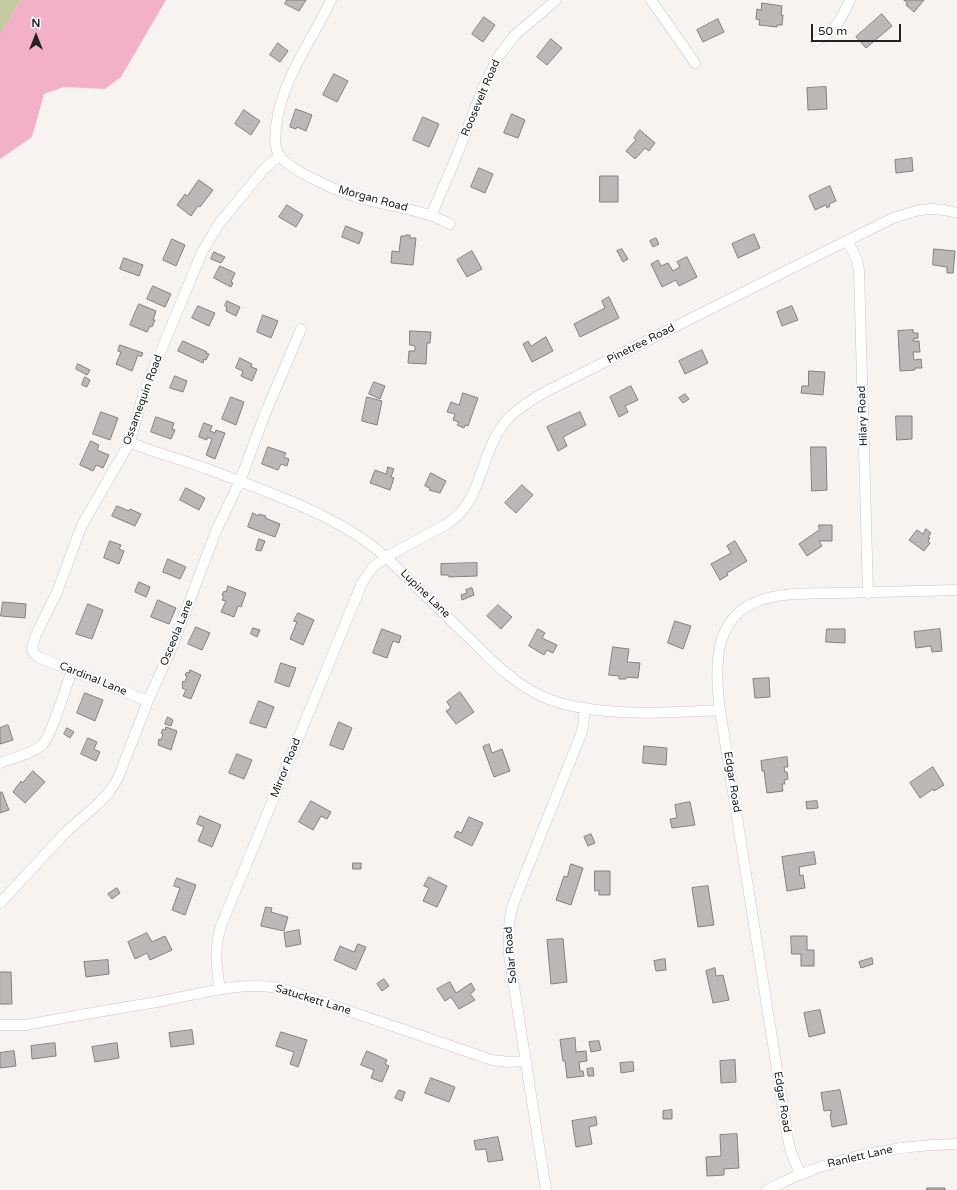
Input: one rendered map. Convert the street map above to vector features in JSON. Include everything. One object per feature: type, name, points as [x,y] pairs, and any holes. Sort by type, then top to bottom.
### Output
[{"type":"street","points":[[280,157],[275,136],[282,97],[295,66],[331,0]]},
{"type":"street","name":"Roosevelt Road","points":[[431,216],[483,88],[498,57],[515,35],[556,0]]},
{"type":"street","points":[[651,0],[696,63]]},
{"type":"street","points":[[816,41],[831,32],[838,25],[850,0]]},
{"type":"street","name":"Morgan Road","points":[[280,157],[313,179],[346,194],[431,216],[450,224]]},
{"type":"street","name":"Ossamequin Road","points":[[38,657],[32,650],[35,637],[57,592],[82,525],[130,442],[144,392],[207,242],[219,224],[265,168],[280,157]]},
{"type":"street","name":"Pinetree Road","points":[[386,557],[447,524],[465,509],[500,429],[514,412],[545,392],[893,218],[932,209],[957,213]]},
{"type":"street","name":"Hilary Road","points":[[848,241],[857,260],[859,270],[868,593]]},
{"type":"street","name":"Osceola Lane","points":[[0,902],[66,832],[99,803],[110,791],[118,778],[148,701],[174,642],[216,531],[240,481],[265,414],[301,329]]},
{"type":"street","name":"Lupine Lane","points":[[130,442],[148,450],[190,462],[240,481],[297,504],[342,525],[386,557],[499,667],[512,678],[540,696],[555,702],[607,711],[654,713],[720,710]]},
{"type":"street","name":"Mirror Road","points":[[220,989],[216,964],[216,952],[217,939],[221,926],[362,583],[373,567],[386,557]]},
{"type":"street","name":"Edgar Road","points":[[800,1174],[795,1164],[788,1139],[720,710],[716,671],[720,642],[733,618],[756,602],[768,598],[784,595],[957,590]]},
{"type":"street","name":"Cardinal Lane","points":[[38,657],[148,701]]},
{"type":"street","points":[[0,763],[32,751],[44,744],[50,732],[72,670]]},
{"type":"street","name":"Solar Road","points":[[546,1190],[509,955],[508,924],[510,910],[580,737],[583,727],[585,708]]},
{"type":"street","name":"Satuckett Lane","points":[[0,1025],[25,1025],[220,989],[251,986],[278,988],[312,998],[492,1060],[509,1062],[525,1061]]},
{"type":"street","name":"Ranlett Lane","points":[[767,1190],[800,1174],[830,1164],[878,1152],[918,1146],[957,1144]]},
{"type":"green space","points":[[0,0],[21,0],[0,34]]},
{"type":"shaded area","points":[[21,0],[166,0],[121,77],[105,89],[64,87],[44,94],[32,137],[0,159],[0,34]]},
{"type":"building","points":[[287,0],[306,0],[299,11],[285,4]]},
{"type":"building","points":[[904,0],[924,0],[914,12],[906,5],[907,3]]},
{"type":"building","points":[[762,3],[782,6],[782,25],[777,25],[777,27],[759,25],[760,20],[756,19],[757,9],[761,10]]},
{"type":"building","points":[[882,14],[892,26],[866,48],[856,37]]},
{"type":"building","points":[[484,17],[495,25],[483,42],[472,34]]},
{"type":"building","points":[[718,19],[724,32],[703,42],[697,30]]},
{"type":"building","points":[[551,39],[562,48],[547,65],[537,57]]},
{"type":"building","points":[[278,43],[288,51],[280,62],[270,55]]},
{"type":"building","points":[[334,74],[348,81],[337,102],[323,95]]},
{"type":"building","points":[[826,87],[827,109],[808,110],[807,88]]},
{"type":"building","points":[[296,109],[312,115],[306,131],[297,127],[296,129],[290,127]]},
{"type":"building","points":[[244,110],[260,121],[251,135],[235,124]]},
{"type":"building","points":[[512,114],[525,120],[518,138],[504,133]]},
{"type":"building","points":[[423,117],[439,124],[429,147],[413,140]]},
{"type":"building","points":[[640,130],[655,143],[649,151],[645,148],[635,159],[626,151],[636,140],[634,138]]},
{"type":"building","points":[[912,158],[913,171],[896,173],[895,160]]},
{"type":"building","points":[[479,168],[493,174],[485,193],[471,187]]},
{"type":"building","points":[[600,176],[618,176],[618,202],[600,202]]},
{"type":"building","points":[[199,180],[213,190],[191,216],[177,205],[185,194],[187,196]]},
{"type":"building","points":[[830,186],[836,201],[829,204],[830,206],[827,208],[826,205],[815,210],[809,196]]},
{"type":"building","points":[[287,205],[303,215],[296,227],[279,217]]},
{"type":"building","points":[[346,226],[363,233],[359,244],[342,237]]},
{"type":"building","points":[[754,234],[760,248],[738,258],[732,244]]},
{"type":"building","points":[[410,235],[410,238],[416,238],[413,265],[391,263],[392,251],[399,252],[401,236]]},
{"type":"building","points":[[656,238],[659,244],[653,247],[650,241]]},
{"type":"building","points":[[172,239],[185,245],[176,266],[163,260]]},
{"type":"building","points":[[622,249],[628,259],[623,262],[617,251]]},
{"type":"building","points":[[934,249],[955,251],[953,273],[947,273],[947,267],[933,265]]},
{"type":"building","points":[[472,251],[482,269],[467,277],[457,260]]},
{"type":"building","points":[[214,252],[225,257],[221,263],[211,259]]},
{"type":"building","points":[[687,257],[697,277],[679,286],[676,280],[662,287],[651,264],[658,260],[661,266],[668,263],[673,271],[680,267],[677,262]]},
{"type":"building","points":[[124,258],[143,265],[139,276],[120,269]]},
{"type":"building","points":[[220,266],[235,273],[231,282],[233,283],[231,287],[214,278]]},
{"type":"building","points":[[153,286],[171,294],[165,307],[147,299]]},
{"type":"building","points":[[609,297],[619,318],[580,337],[574,324],[605,308],[602,301]]},
{"type":"building","points":[[227,301],[240,307],[236,316],[226,311],[227,307],[225,306]]},
{"type":"building","points":[[139,304],[156,311],[153,320],[155,320],[152,327],[150,326],[147,332],[130,325]]},
{"type":"building","points":[[198,306],[215,313],[209,326],[192,318]]},
{"type":"building","points":[[792,306],[798,320],[782,326],[777,312]]},
{"type":"building","points":[[263,315],[278,321],[271,338],[257,332]]},
{"type":"building","points":[[913,330],[913,333],[918,333],[918,338],[913,339],[913,341],[919,341],[920,352],[913,352],[914,360],[921,359],[922,368],[900,371],[898,331]]},
{"type":"building","points":[[410,331],[431,332],[430,343],[427,343],[426,364],[408,363],[409,351],[415,351],[415,346],[410,345]]},
{"type":"building","points":[[546,337],[553,351],[532,362],[523,344],[528,341],[531,346]]},
{"type":"building","points":[[183,341],[207,352],[206,353],[209,354],[206,360],[204,359],[203,363],[178,351]]},
{"type":"building","points":[[120,345],[143,353],[141,357],[138,355],[132,371],[116,364],[121,352],[118,351]]},
{"type":"building","points":[[702,350],[708,363],[685,374],[679,361]]},
{"type":"building","points":[[240,358],[252,364],[251,367],[257,369],[252,381],[241,376],[243,371],[236,368]]},
{"type":"building","points":[[78,364],[90,370],[87,375],[76,369]]},
{"type":"building","points":[[809,371],[825,372],[823,395],[801,393],[802,386],[808,386]]},
{"type":"building","points":[[175,376],[187,381],[183,392],[170,388]]},
{"type":"building","points":[[85,377],[90,380],[87,387],[82,385]]},
{"type":"building","points":[[374,382],[385,386],[380,399],[369,394]]},
{"type":"building","points":[[631,386],[638,400],[625,406],[628,412],[619,417],[610,397]]},
{"type":"building","points":[[463,393],[478,398],[468,426],[465,425],[464,428],[457,425],[459,422],[453,420],[455,414],[447,412],[451,402],[459,405]]},
{"type":"building","points":[[685,394],[689,399],[683,403],[679,398]]},
{"type":"building","points":[[231,397],[244,402],[236,425],[222,419]]},
{"type":"building","points":[[367,397],[382,401],[377,425],[362,421]]},
{"type":"building","points":[[101,412],[118,418],[110,440],[93,434]]},
{"type":"building","points":[[580,412],[586,425],[563,437],[567,446],[558,451],[547,427]]},
{"type":"building","points":[[896,416],[912,416],[912,439],[897,440]]},
{"type":"building","points":[[156,417],[174,423],[172,429],[175,430],[171,439],[151,432]]},
{"type":"building","points":[[204,423],[212,426],[210,431],[215,433],[216,430],[225,433],[215,459],[206,455],[212,439],[207,437],[207,440],[199,437]]},
{"type":"building","points":[[91,441],[99,445],[97,450],[109,455],[103,468],[96,465],[93,471],[80,465]]},
{"type":"building","points":[[268,447],[286,453],[284,457],[289,459],[287,466],[281,464],[278,470],[262,464]]},
{"type":"building","points":[[811,447],[826,447],[827,490],[812,491]]},
{"type":"building","points":[[388,467],[394,469],[391,477],[394,478],[390,490],[370,483],[375,470],[386,474]]},
{"type":"building","points":[[431,473],[446,481],[440,493],[429,490],[430,488],[425,486]]},
{"type":"building","points":[[522,485],[533,495],[516,513],[505,503]]},
{"type":"building","points":[[186,488],[205,498],[199,510],[180,500]]},
{"type":"building","points":[[117,506],[129,511],[130,509],[141,514],[135,526],[112,516]]},
{"type":"building","points":[[253,513],[258,516],[259,514],[266,516],[265,518],[280,524],[275,537],[248,527]]},
{"type":"building","points":[[819,525],[832,525],[832,541],[819,541],[822,546],[807,556],[799,544],[819,530]]},
{"type":"building","points":[[926,529],[931,533],[928,537],[930,538],[928,541],[930,543],[924,551],[909,540],[917,530],[923,534]]},
{"type":"building","points":[[259,539],[265,541],[261,551],[256,550]]},
{"type":"building","points":[[110,541],[121,545],[119,549],[124,551],[119,564],[104,558]]},
{"type":"building","points":[[735,541],[747,561],[727,573],[728,575],[720,580],[711,564],[731,553],[727,546]]},
{"type":"building","points":[[168,559],[186,567],[180,579],[163,572]]},
{"type":"building","points":[[477,563],[477,576],[449,577],[448,575],[441,575],[441,564]]},
{"type":"building","points":[[139,582],[150,587],[146,597],[135,592]]},
{"type":"building","points":[[228,586],[246,593],[241,607],[238,606],[234,617],[221,612],[226,601],[222,600],[224,596],[222,595],[224,591],[226,592]]},
{"type":"building","points":[[472,588],[474,595],[462,600],[461,595],[467,593],[466,590]]},
{"type":"building","points":[[158,600],[176,608],[169,624],[151,617]]},
{"type":"building","points":[[3,602],[26,604],[25,618],[1,616]]},
{"type":"building","points":[[88,604],[103,610],[92,639],[76,634]]},
{"type":"building","points":[[498,605],[512,617],[501,629],[487,616]]},
{"type":"building","points":[[298,613],[314,620],[303,645],[290,639],[297,622],[294,621]]},
{"type":"building","points":[[675,621],[691,626],[683,649],[668,643]]},
{"type":"building","points":[[196,627],[210,633],[202,650],[188,644]]},
{"type":"building","points":[[253,628],[260,630],[257,637],[251,634]]},
{"type":"building","points":[[382,629],[401,636],[399,643],[393,641],[387,658],[373,653]]},
{"type":"building","points":[[538,629],[545,633],[542,638],[557,645],[553,653],[547,650],[544,655],[529,646]]},
{"type":"building","points":[[827,629],[845,629],[845,643],[826,642]]},
{"type":"building","points":[[940,629],[942,651],[932,652],[931,646],[916,648],[914,632]]},
{"type":"building","points":[[613,647],[629,649],[627,662],[640,663],[638,678],[626,677],[626,679],[619,679],[619,676],[609,675]]},
{"type":"building","points":[[281,663],[296,668],[289,687],[275,682]]},
{"type":"building","points":[[190,670],[201,675],[191,699],[183,696],[186,690],[182,688],[183,681],[185,682],[187,676],[185,675],[187,672],[189,673]]},
{"type":"building","points":[[769,678],[770,697],[755,698],[753,679]]},
{"type":"building","points":[[460,692],[474,712],[456,724],[446,711],[451,708],[447,702]]},
{"type":"building","points":[[85,693],[103,700],[95,721],[77,713]]},
{"type":"building","points":[[259,701],[274,707],[266,728],[250,723]]},
{"type":"building","points":[[168,717],[173,720],[171,726],[165,724]]},
{"type":"building","points":[[339,722],[352,728],[343,750],[330,745]]},
{"type":"building","points":[[8,725],[13,740],[0,744],[0,728]]},
{"type":"building","points":[[166,727],[177,731],[171,750],[158,745],[159,739],[161,740],[163,734],[161,733]]},
{"type":"building","points":[[67,728],[74,732],[70,738],[64,734]]},
{"type":"building","points":[[88,738],[97,742],[94,749],[100,752],[96,761],[81,754]]},
{"type":"building","points":[[489,744],[492,753],[502,749],[510,771],[494,777],[483,747]]},
{"type":"building","points":[[644,746],[667,748],[666,765],[643,763]]},
{"type":"building","points":[[237,754],[252,760],[244,779],[229,773]]},
{"type":"building","points":[[787,757],[788,767],[784,767],[785,772],[787,772],[788,779],[784,780],[785,784],[782,784],[783,791],[767,793],[761,761]]},
{"type":"building","points":[[933,767],[944,785],[934,791],[933,789],[920,798],[910,783]]},
{"type":"building","points":[[33,771],[45,782],[25,803],[13,792],[21,781],[22,783]]},
{"type":"building","points":[[2,792],[9,810],[0,813],[0,793]]},
{"type":"building","points":[[311,801],[331,812],[327,819],[321,816],[313,830],[299,822]]},
{"type":"building","points":[[817,801],[818,808],[807,809],[806,802]]},
{"type":"building","points":[[690,802],[695,825],[672,828],[670,819],[677,818],[675,805]]},
{"type":"building","points":[[200,816],[221,825],[212,847],[198,841],[204,827],[197,824]]},
{"type":"building","points":[[469,817],[483,823],[472,846],[454,837],[457,831],[461,833]]},
{"type":"building","points":[[591,834],[595,843],[588,846],[584,837]]},
{"type":"building","points":[[814,852],[816,864],[799,867],[800,876],[803,875],[805,888],[787,891],[782,857]]},
{"type":"building","points":[[353,863],[361,863],[361,869],[353,869]]},
{"type":"building","points":[[571,864],[583,868],[571,905],[556,900],[564,876],[567,877]]},
{"type":"building","points":[[595,871],[610,871],[610,895],[599,895],[599,890],[595,891]]},
{"type":"building","points":[[429,877],[447,886],[437,907],[423,901],[429,888],[424,886]]},
{"type":"building","points":[[177,878],[196,885],[185,915],[172,910],[180,888],[174,886]]},
{"type":"building","points":[[708,886],[714,925],[698,927],[692,888]]},
{"type":"building","points":[[117,888],[120,893],[112,899],[108,894]]},
{"type":"building","points":[[266,907],[272,908],[271,912],[288,917],[284,931],[261,926]]},
{"type":"building","points":[[299,930],[301,944],[286,947],[284,933]]},
{"type":"building","points":[[147,933],[152,942],[165,936],[172,950],[150,960],[147,953],[135,959],[128,942]]},
{"type":"building","points":[[791,936],[807,936],[807,950],[814,950],[814,966],[801,966],[801,954],[792,954]]},
{"type":"building","points":[[563,939],[567,982],[551,984],[547,940]]},
{"type":"building","points":[[358,944],[366,947],[356,970],[334,960],[340,946],[354,952]]},
{"type":"building","points":[[872,958],[873,964],[861,968],[859,962]]},
{"type":"building","points":[[665,959],[666,970],[656,971],[654,961]]},
{"type":"building","points":[[108,960],[109,974],[86,977],[84,962]]},
{"type":"building","points":[[715,968],[716,976],[723,975],[729,1000],[713,1003],[706,971]]},
{"type":"building","points":[[0,972],[11,972],[12,1004],[0,1004]]},
{"type":"building","points":[[384,979],[389,986],[382,991],[377,984]]},
{"type":"building","points":[[450,982],[456,993],[471,983],[475,990],[470,994],[475,1000],[459,1009],[451,997],[445,1001],[437,989]]},
{"type":"building","points":[[820,1010],[825,1033],[809,1037],[804,1013]]},
{"type":"building","points":[[192,1030],[194,1044],[171,1047],[169,1033]]},
{"type":"building","points":[[281,1032],[307,1040],[298,1067],[290,1064],[294,1052],[276,1046]]},
{"type":"building","points":[[575,1038],[576,1052],[586,1051],[587,1061],[579,1062],[580,1071],[583,1071],[584,1076],[567,1078],[560,1040]]},
{"type":"building","points":[[599,1041],[601,1050],[591,1052],[589,1042]]},
{"type":"building","points":[[55,1043],[56,1056],[32,1059],[31,1046]]},
{"type":"building","points":[[117,1043],[119,1058],[95,1062],[92,1047]]},
{"type":"building","points":[[14,1051],[16,1066],[0,1068],[0,1053]]},
{"type":"building","points":[[367,1051],[387,1060],[385,1064],[389,1066],[382,1082],[371,1078],[374,1070],[361,1065]]},
{"type":"building","points":[[735,1060],[736,1082],[721,1083],[720,1061]]},
{"type":"building","points":[[633,1062],[634,1071],[621,1073],[620,1063]]},
{"type":"building","points":[[593,1068],[594,1076],[588,1076],[587,1069]]},
{"type":"building","points":[[431,1078],[455,1087],[449,1102],[425,1093]]},
{"type":"building","points":[[399,1090],[405,1092],[402,1101],[395,1098]]},
{"type":"building","points":[[840,1090],[847,1124],[832,1127],[830,1115],[831,1110],[824,1111],[821,1093]]},
{"type":"building","points":[[672,1110],[672,1119],[663,1119],[663,1111]]},
{"type":"building","points":[[596,1117],[597,1125],[589,1127],[592,1144],[576,1147],[572,1121]]},
{"type":"building","points":[[737,1134],[739,1168],[724,1169],[724,1175],[707,1176],[706,1157],[721,1156],[720,1135]]},
{"type":"building","points":[[498,1137],[503,1160],[488,1162],[486,1149],[476,1150],[474,1141]]},
{"type":"building","points":[[927,1188],[945,1188],[945,1190],[927,1190]]}]
